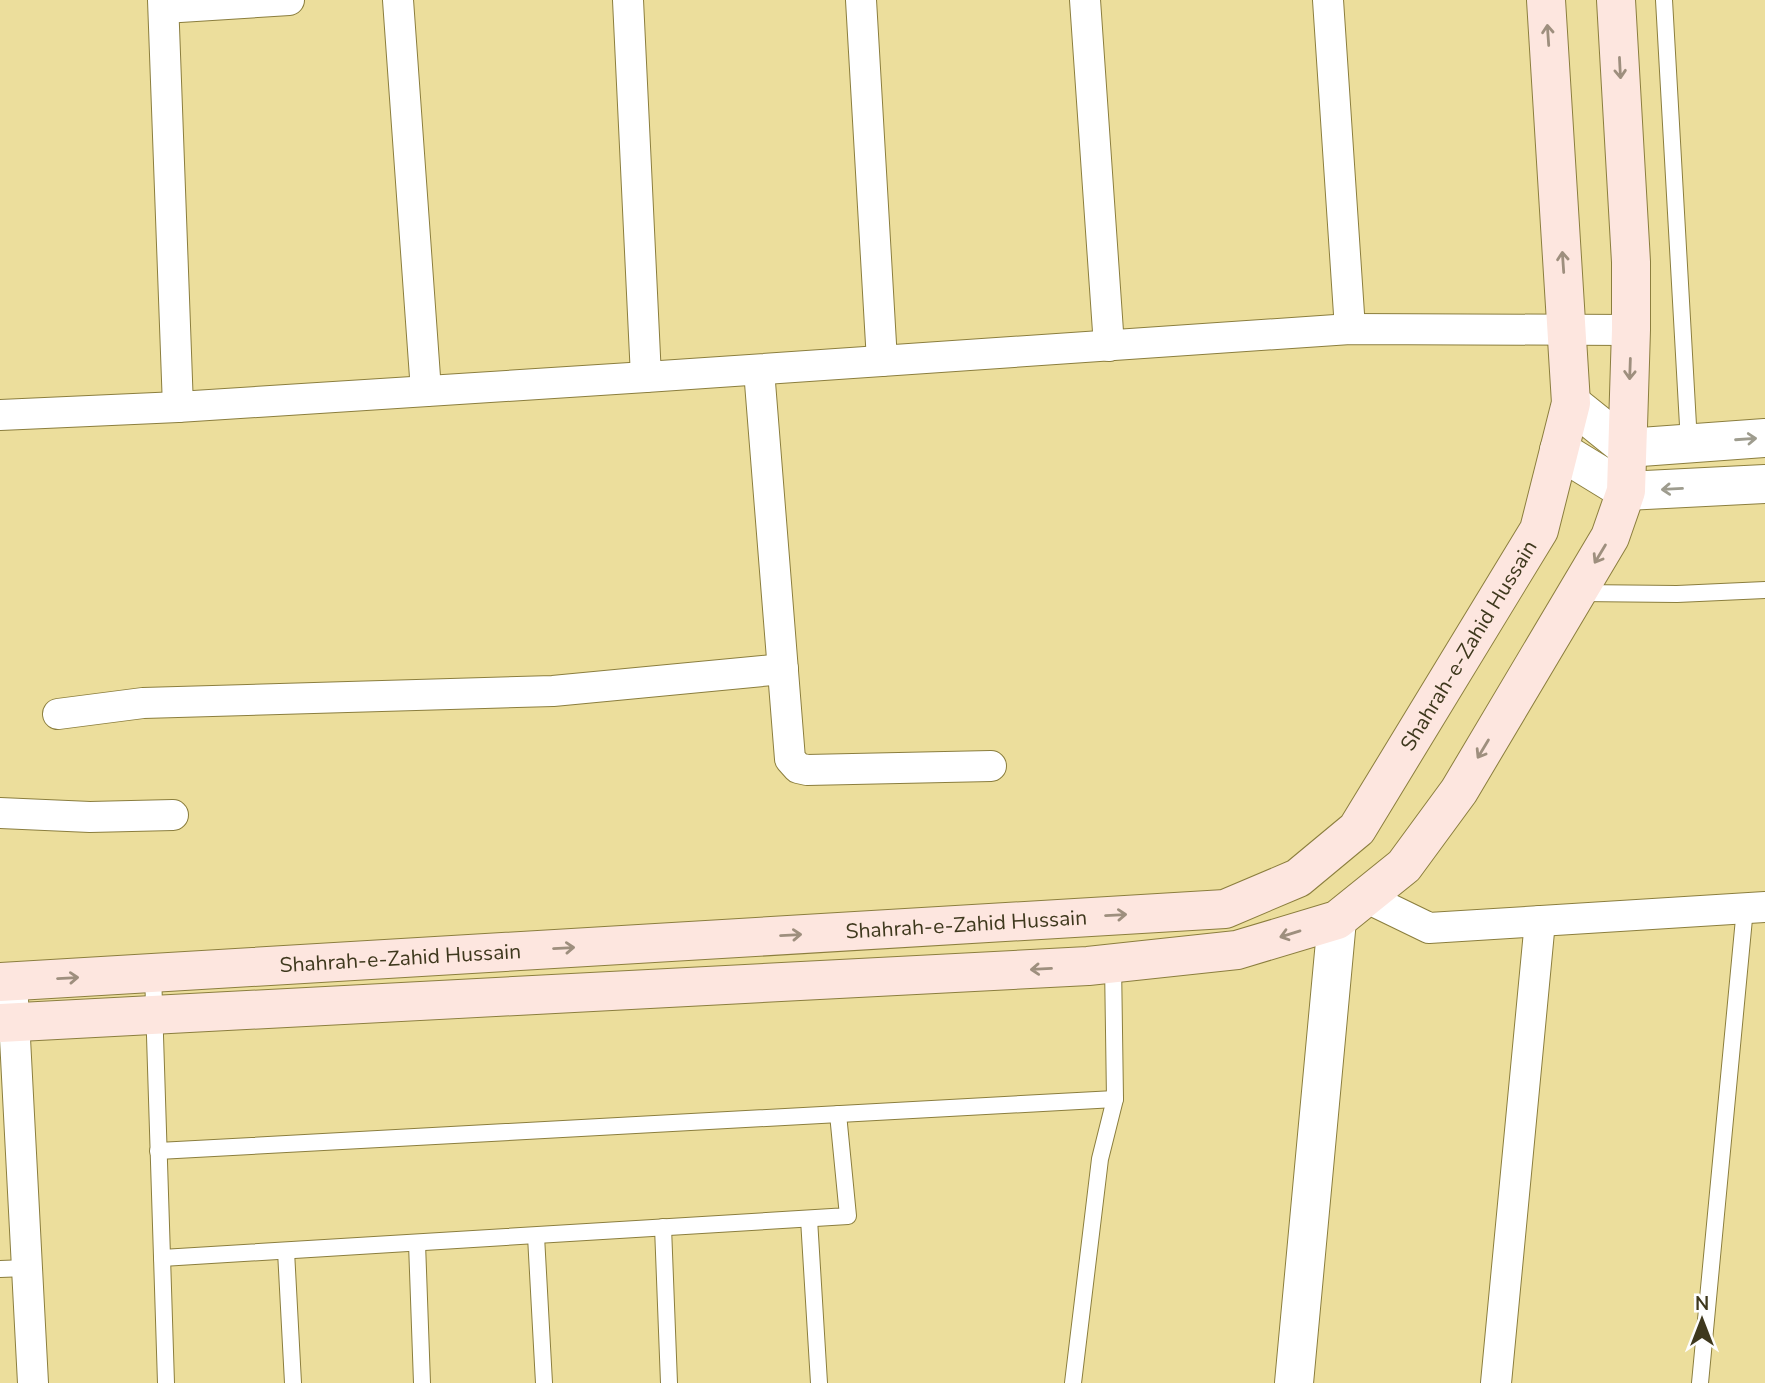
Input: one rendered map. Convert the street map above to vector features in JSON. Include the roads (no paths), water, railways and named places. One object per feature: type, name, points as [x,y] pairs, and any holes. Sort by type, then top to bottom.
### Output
[{"type":"main road","name":"Shahrah-e-Zahid Hussain","points":[[6,981],[1225,909],[1298,878],[1357,829],[1539,530],[1571,403],[1546,0]]},
{"type":"main road","name":"Shahrah-e-Zahid Hussain","points":[[7,1023],[1113,964],[1237,950],[1351,908],[1404,866],[1459,791],[1610,537],[1626,491],[1631,262],[1616,0]]},
{"type":"street","points":[[178,407],[163,4],[289,0]]},
{"type":"street","points":[[398,0],[426,391]]},
{"type":"street","points":[[628,0],[646,377]]},
{"type":"street","points":[[860,0],[882,361]]},
{"type":"street","points":[[1085,0],[1109,346]]},
{"type":"street","points":[[1328,0],[1350,330]]},
{"type":"street","points":[[0,415],[178,407],[1350,330],[1631,330]]},
{"type":"street","points":[[758,370],[790,760],[798,768],[807,770],[991,765]]},
{"type":"street","points":[[1571,403],[1627,448],[1765,438]]},
{"type":"street","points":[[1559,450],[1626,491],[1765,484]]},
{"type":"street","points":[[58,714],[144,703],[552,691],[783,669]]},
{"type":"street","points":[[0,813],[90,817],[173,815]]},
{"type":"street","points":[[1294,1383],[1351,908],[1429,928],[1755,908]]},
{"type":"street","points":[[1496,1383],[1539,921]]},
{"type":"street","points":[[6,981],[14,1269],[33,1383]]},
{"type":"lane","points":[[1664,0],[1689,443]]},
{"type":"lane","points":[[1576,593],[1677,594],[1765,590]]},
{"type":"lane","points":[[1700,1383],[1755,908]]},
{"type":"lane","points":[[1073,1383],[1100,1159],[1115,1099],[1113,964]]},
{"type":"lane","points":[[153,973],[166,1383]]},
{"type":"lane","points":[[158,1151],[1115,1099]]},
{"type":"lane","points":[[162,1258],[848,1216],[838,1114]]},
{"type":"lane","points":[[809,1219],[819,1383]]},
{"type":"lane","points":[[663,1227],[669,1383]]},
{"type":"lane","points":[[536,1236],[544,1383]]},
{"type":"lane","points":[[417,1243],[422,1383]]},
{"type":"lane","points":[[286,1251],[293,1383]]}]
